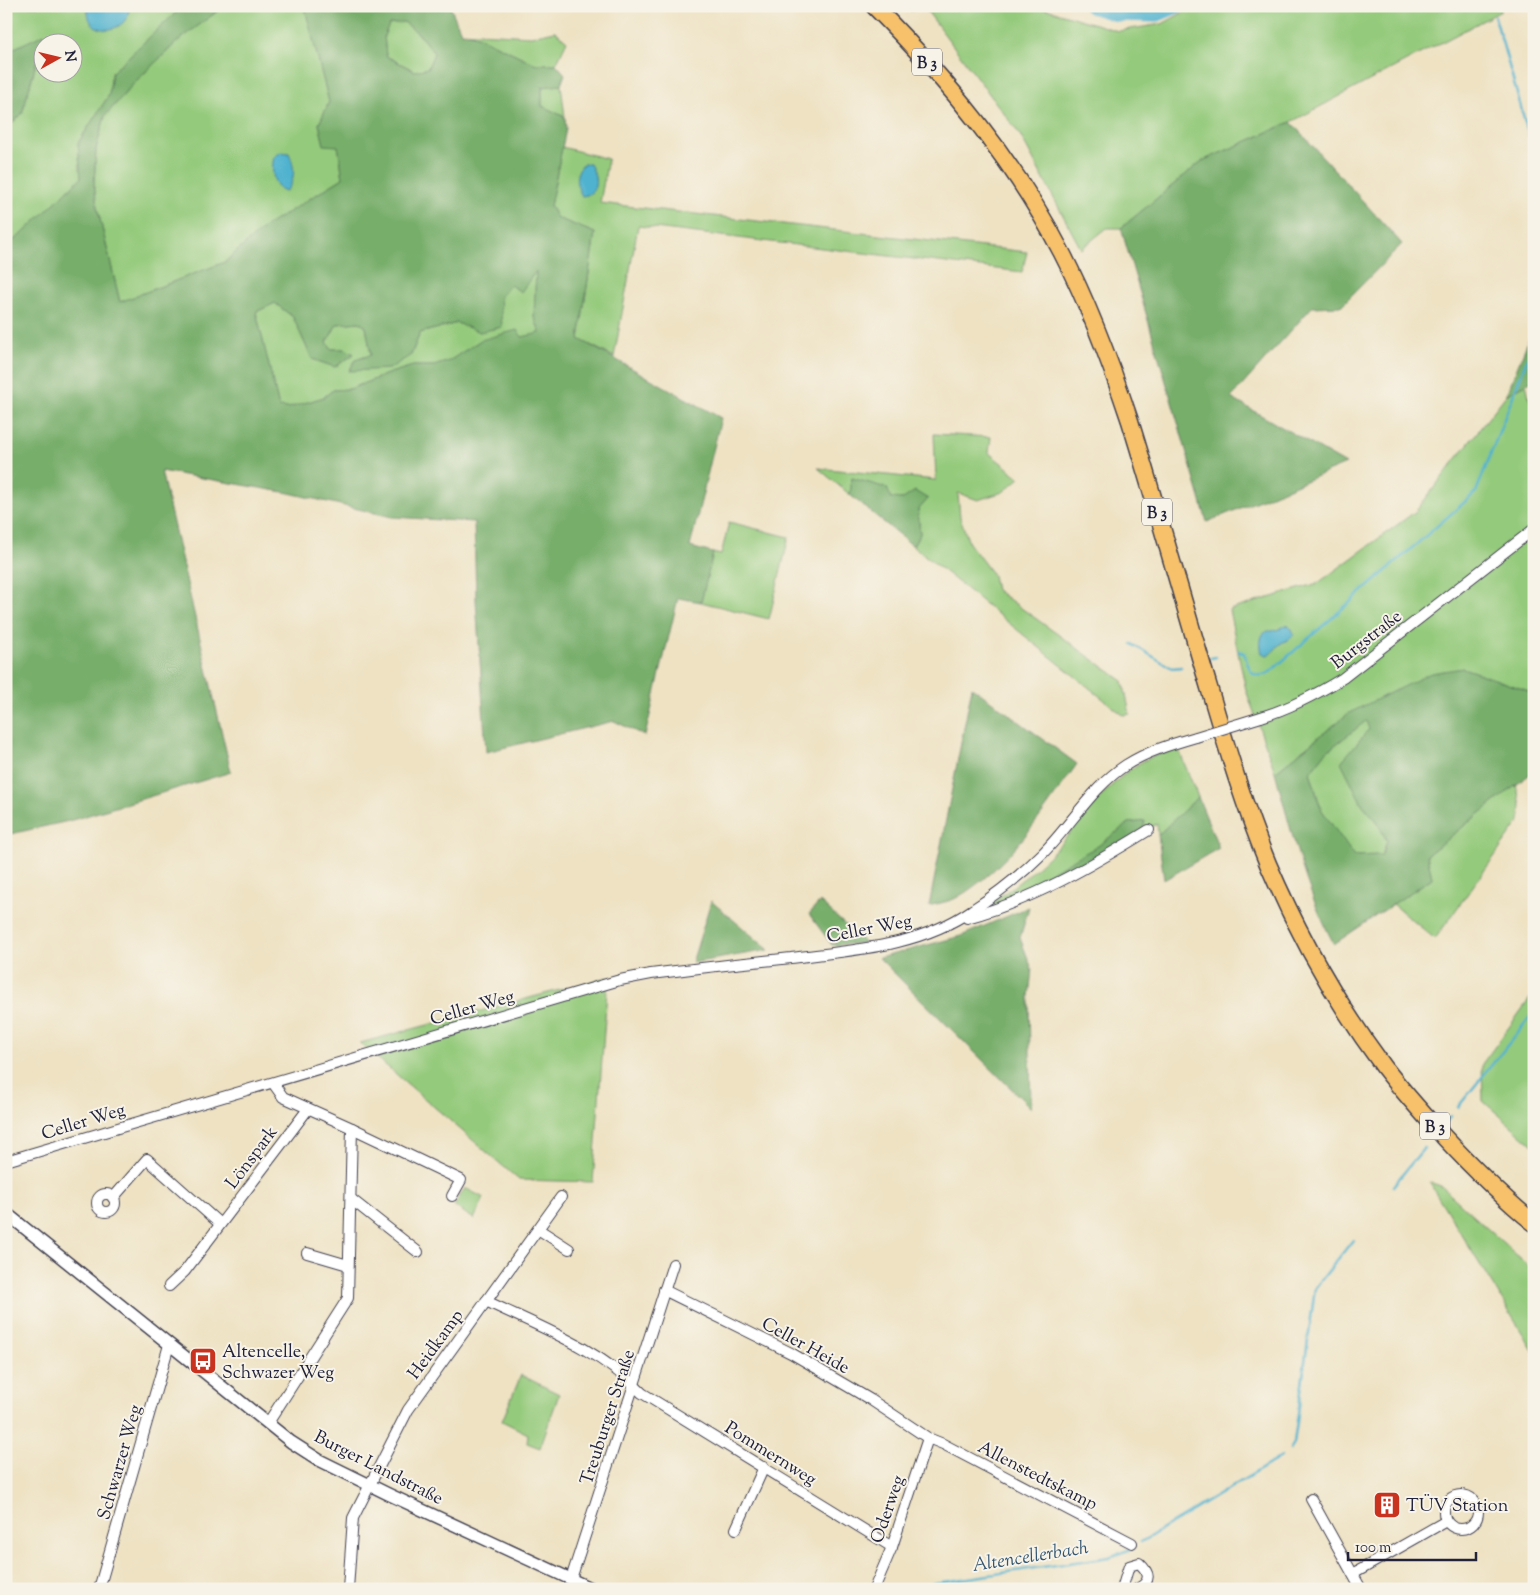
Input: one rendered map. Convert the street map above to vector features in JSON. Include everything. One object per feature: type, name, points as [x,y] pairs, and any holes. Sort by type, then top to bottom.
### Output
[{"type":"highway","name":"B 3","points":[[874,6],[953,91],[996,147],[1043,218],[1080,290],[1115,374],[1241,793],[1268,865],[1310,951],[1335,995],[1386,1069],[1453,1146],[1532,1224]]},
{"type":"street","name":"Burgstraße","points":[[1196,737],[1281,711],[1315,695],[1343,678],[1534,529]]},
{"type":"street","name":"Celler Weg","points":[[954,922],[972,911],[1022,872],[1043,852],[1112,776],[1144,754],[1196,737]]},
{"type":"street","name":"Celler Weg","points":[[6,1161],[273,1084],[620,980],[651,974],[867,948],[910,940],[954,922],[1005,907],[1056,884],[1149,830]]},
{"type":"street","points":[[273,1084],[283,1097],[461,1180],[452,1196]]},
{"type":"street","name":"Lönspark","points":[[169,1286],[185,1271],[308,1109]]},
{"type":"street","points":[[268,1423],[348,1298],[352,1128]]},
{"type":"street","points":[[113,1198],[147,1159],[220,1224]]},
{"type":"street","name":"Heidkamp","points":[[348,1589],[353,1518],[408,1410],[561,1197]]},
{"type":"street","points":[[351,1200],[418,1252]]},
{"type":"street","name":"Burger Landstraße","points":[[6,1213],[291,1442],[319,1460],[592,1589]]},
{"type":"street","points":[[538,1229],[569,1249]]},
{"type":"street","points":[[307,1253],[348,1265]]},
{"type":"street","name":"Treuburger Straße","points":[[571,1579],[673,1264]]},
{"type":"street","name":"Celler Heide","points":[[664,1290],[791,1353],[871,1400],[928,1438]]},
{"type":"street","name":"Pommernweg","points":[[486,1301],[575,1343],[619,1371],[642,1393],[892,1547]]},
{"type":"street","name":"Schwarzer Weg","points":[[100,1589],[169,1344]]},
{"type":"street","name":"Allenstedtskamp","points":[[928,1438],[943,1444],[1132,1543]]},
{"type":"street","name":"Oderweg","points":[[874,1589],[892,1547],[928,1438]]},
{"type":"street","points":[[736,1529],[764,1468]]},
{"type":"street","points":[[1310,1498],[1361,1589]]},
{"type":"street","points":[[1353,1574],[1446,1521]]},
{"type":"street","points":[[1122,1589],[1129,1566],[1139,1563],[1145,1569],[1148,1578],[1146,1584],[1137,1589]]},
{"type":"green space","points":[[6,6],[186,6],[112,72],[109,95],[78,143],[81,178],[23,233],[6,246],[6,129],[22,114],[32,78],[32,82],[82,82],[82,32],[32,32],[32,40],[6,52]]},
{"type":"green space","points":[[183,6],[224,6],[177,42],[136,81],[105,116],[96,149],[94,184],[97,207],[120,302],[225,262],[266,226],[343,178],[338,146],[324,145],[319,124],[329,102],[306,6],[450,6],[461,32],[477,36],[536,64],[556,64],[565,74],[561,85],[542,87],[542,106],[565,117],[566,129],[550,206],[557,218],[595,233],[579,339],[721,418],[690,547],[713,553],[701,602],[678,598],[645,736],[614,721],[486,752],[476,600],[474,522],[392,517],[289,493],[161,471],[231,772],[69,821],[6,835],[6,246],[23,233],[81,178],[78,143],[109,95],[112,72]],"holes":[[[404,22],[418,33],[434,53],[428,68],[415,71],[386,56],[384,36],[389,24]],[[536,271],[534,316],[540,333],[522,337],[517,330],[481,340],[449,361],[434,366],[413,366],[350,389],[333,390],[324,397],[289,408],[279,407],[256,312],[275,303],[293,317],[312,359],[335,367],[354,354],[345,349],[331,349],[327,342],[337,324],[359,322],[366,327],[371,355],[355,360],[349,371],[389,369],[411,355],[420,333],[457,323],[480,332],[502,327],[500,297],[510,285],[521,292]]]},
{"type":"green space","points":[[224,6],[306,6],[329,102],[319,124],[324,144],[338,145],[343,178],[266,226],[225,262],[120,302],[97,207],[94,184],[96,149],[105,116],[136,81],[177,42]]},
{"type":"green space","points":[[905,6],[1037,6],[1118,31],[1162,24],[1195,6],[1500,6],[1501,11],[1291,122],[1202,161],[1121,228],[1107,228],[1081,249],[1020,135],[924,7],[911,11]]},
{"type":"green space","points":[[404,22],[418,33],[434,53],[428,68],[415,71],[386,56],[384,36],[389,23]]},
{"type":"green space","points":[[555,31],[567,41],[556,64],[536,64],[477,36],[461,32],[531,36]]},
{"type":"green space","points":[[32,40],[32,78],[22,114],[6,129],[6,52]]},
{"type":"green space","points":[[561,85],[565,117],[542,106],[542,87]]},
{"type":"green space","points":[[1291,122],[1402,244],[1341,306],[1312,307],[1231,398],[1346,464],[1207,522],[1121,228],[1202,161]]},
{"type":"green space","points":[[562,147],[608,159],[600,203],[1027,252],[1022,272],[638,226],[614,357],[579,339],[595,233],[557,218],[550,206]]},
{"type":"green space","points":[[536,271],[534,316],[541,333],[522,338],[481,340],[449,361],[434,366],[413,366],[350,389],[333,390],[324,397],[288,408],[279,408],[256,312],[275,303],[293,317],[312,359],[335,367],[354,354],[345,349],[331,349],[327,342],[337,324],[359,322],[366,327],[371,355],[355,360],[411,355],[420,333],[457,323],[480,332],[500,297],[510,285]]},
{"type":"green space","points":[[1534,326],[1534,381],[1506,395]]},
{"type":"green space","points":[[1526,384],[1534,417],[1534,693],[1463,668],[1349,713],[1275,772],[1246,690],[1229,610],[1318,583],[1416,511],[1506,395]]},
{"type":"green space","points":[[934,434],[991,437],[989,453],[1020,478],[1003,492],[978,500],[958,493],[960,517],[969,543],[993,575],[996,590],[1123,681],[1130,714],[1123,715],[913,546],[920,534],[918,510],[927,499],[891,498],[852,478],[850,495],[818,468],[936,480]]},
{"type":"green space","points":[[852,478],[887,488],[891,498],[903,499],[915,491],[928,499],[918,510],[920,534],[913,546],[850,495]]},
{"type":"green space","points":[[729,522],[789,537],[769,619],[701,602],[713,553],[721,555]]},
{"type":"green space","points":[[1463,668],[1534,693],[1534,771],[1427,855],[1432,878],[1334,944],[1307,881],[1275,772],[1349,713],[1431,673]],"holes":[[[1366,721],[1369,729],[1341,762],[1362,804],[1376,820],[1387,841],[1382,855],[1354,856],[1321,809],[1310,772],[1326,752]]]},
{"type":"green space","points":[[972,687],[1077,764],[1024,837],[993,870],[958,897],[929,906]]},
{"type":"green space","points":[[1366,720],[1370,729],[1362,804],[1376,820],[1387,841],[1382,855],[1353,856],[1321,809],[1310,772],[1326,752]]},
{"type":"green space","points":[[1178,748],[1198,797],[1158,835],[1157,824],[1142,832],[1145,822],[1129,823],[1098,846],[1024,893],[978,912],[1016,885],[1042,863],[1106,791],[1131,769],[1145,760]]},
{"type":"green space","points":[[1516,785],[1521,804],[1520,821],[1435,939],[1393,904],[1432,878],[1427,855]]},
{"type":"green space","points":[[1198,797],[1219,848],[1164,880],[1158,835]]},
{"type":"green space","points":[[1145,821],[1142,832],[1108,853],[1023,894],[1038,879],[1098,846],[1129,823]]},
{"type":"green space","points":[[711,901],[769,950],[692,963]]},
{"type":"green space","points":[[820,902],[865,943],[832,945],[809,914]]},
{"type":"green space","points":[[1029,907],[1020,938],[1032,969],[1029,997],[1031,1108],[879,958],[961,936]]},
{"type":"green space","points":[[608,977],[593,1182],[519,1180],[360,1043]]},
{"type":"green space","points":[[1534,993],[1534,1146],[1483,1101],[1482,1064]]},
{"type":"green space","points":[[1429,1182],[1441,1186],[1534,1271],[1534,1352]]},
{"type":"green space","points":[[465,1188],[484,1198],[474,1219],[454,1206]]},
{"type":"green space","points":[[521,1375],[559,1394],[540,1448],[527,1443],[528,1434],[502,1421]]},
{"type":"water","points":[[88,6],[129,6],[128,15],[116,27],[100,28],[93,25],[89,17]]},
{"type":"water","points":[[281,152],[289,153],[294,173],[292,182],[286,191],[281,189],[275,182],[273,172],[274,157]]},
{"type":"water","points":[[583,164],[590,164],[595,184],[592,192],[582,196],[576,179]]},
{"type":"water","points":[[1287,625],[1294,634],[1280,644],[1273,652],[1267,655],[1262,653],[1261,643],[1263,634]]},
{"type":"waterway","points":[[1091,6],[1117,14],[1155,15],[1177,6]]},
{"type":"waterway","points":[[1495,17],[1534,153]]},
{"type":"waterway","points":[[1239,651],[1244,653],[1252,672],[1259,675],[1270,672],[1476,492],[1534,341]]},
{"type":"waterway","points":[[1132,644],[1172,668],[1181,667]]},
{"type":"waterway","points":[[1211,658],[1216,657]]},
{"type":"waterway","name":"Altencellerbach","points":[[1458,1107],[1534,1012]]},
{"type":"waterway","name":"Altencellerbach","points":[[1447,1121],[1450,1116]]},
{"type":"waterway","name":"Altencellerbach","points":[[1393,1186],[1424,1148]]},
{"type":"waterway","name":"Altencellerbach","points":[[1290,1450],[1294,1443],[1315,1288],[1353,1240]]},
{"type":"waterway","name":"Altencellerbach","points":[[1141,1542],[1281,1457]]},
{"type":"waterway","name":"Altencellerbach","points":[[902,1588],[1109,1557],[1131,1549]]},
{"type":"place","name":"Altencelle, Schwazer Weg","points":[[203,1361]]},
{"type":"place","name":"TÜV Station","points":[[1387,1505]]}]
